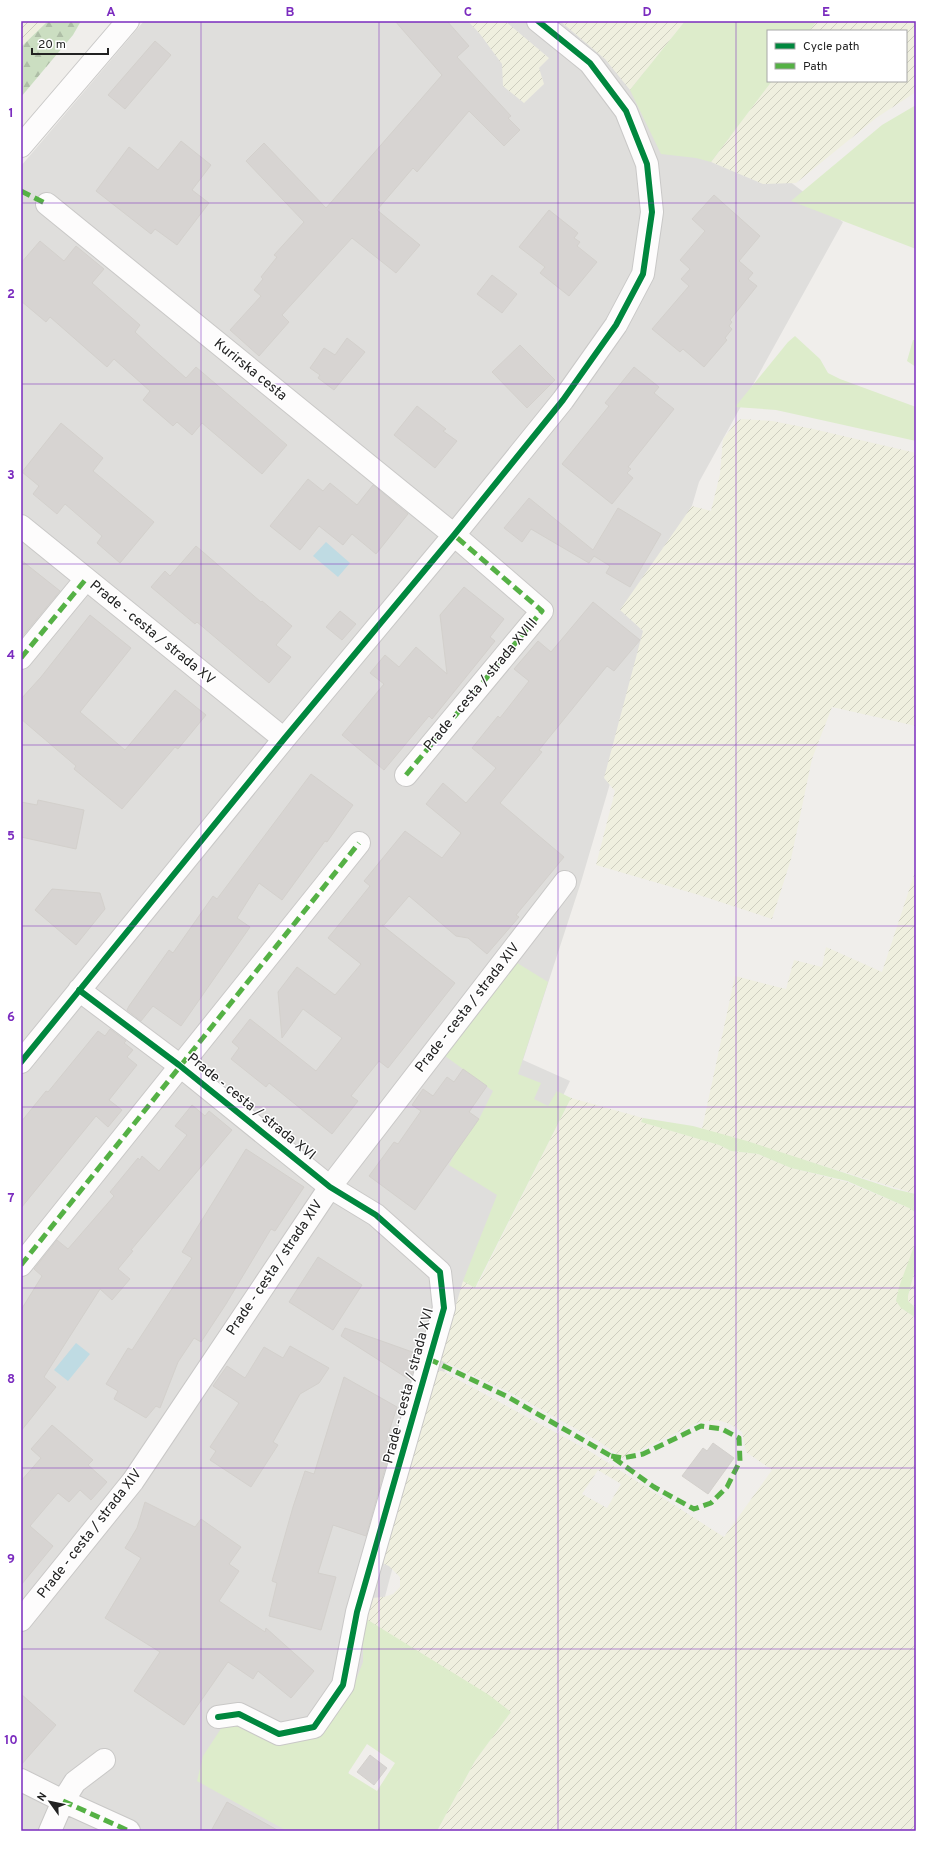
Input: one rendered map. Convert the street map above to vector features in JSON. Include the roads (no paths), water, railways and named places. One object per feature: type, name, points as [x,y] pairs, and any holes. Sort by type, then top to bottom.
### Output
[{"type":"street","points":[[21,146],[128,21]]},
{"type":"street","points":[[21,1062],[563,400],[616,325],[643,274],[652,212],[647,164],[626,112],[590,63],[538,21]]},
{"type":"street","name":"Kurirska cesta","points":[[46,204],[454,535]]},
{"type":"street","name":"Prade - cesta / strada XV","points":[[21,526],[284,739]]},
{"type":"street","name":"Prade - cesta / strada XVIII","points":[[406,775],[542,611],[454,535]]},
{"type":"street","points":[[21,658],[86,579]]},
{"type":"street","name":"Prade - cesta / strada XVI","points":[[21,1265],[179,1065],[359,843]]},
{"type":"street","name":"Prade - cesta / strada XIV","points":[[21,1620],[133,1481],[330,1187],[565,882]]},
{"type":"street","name":"Prade - cesta / strada XVI","points":[[79,990],[179,1065],[330,1187],[376,1215],[440,1272],[444,1308],[358,1612],[344,1685],[314,1727],[278,1734],[239,1714],[218,1717]]},
{"type":"street","points":[[50,1831],[75,1782],[104,1760]]},
{"type":"street","points":[[21,1780],[128,1831]]},
{"type":"water","points":[[326,542],[350,563],[338,577],[313,556]]},
{"type":"water","points":[[76,1343],[90,1354],[68,1381],[54,1370]]}]
